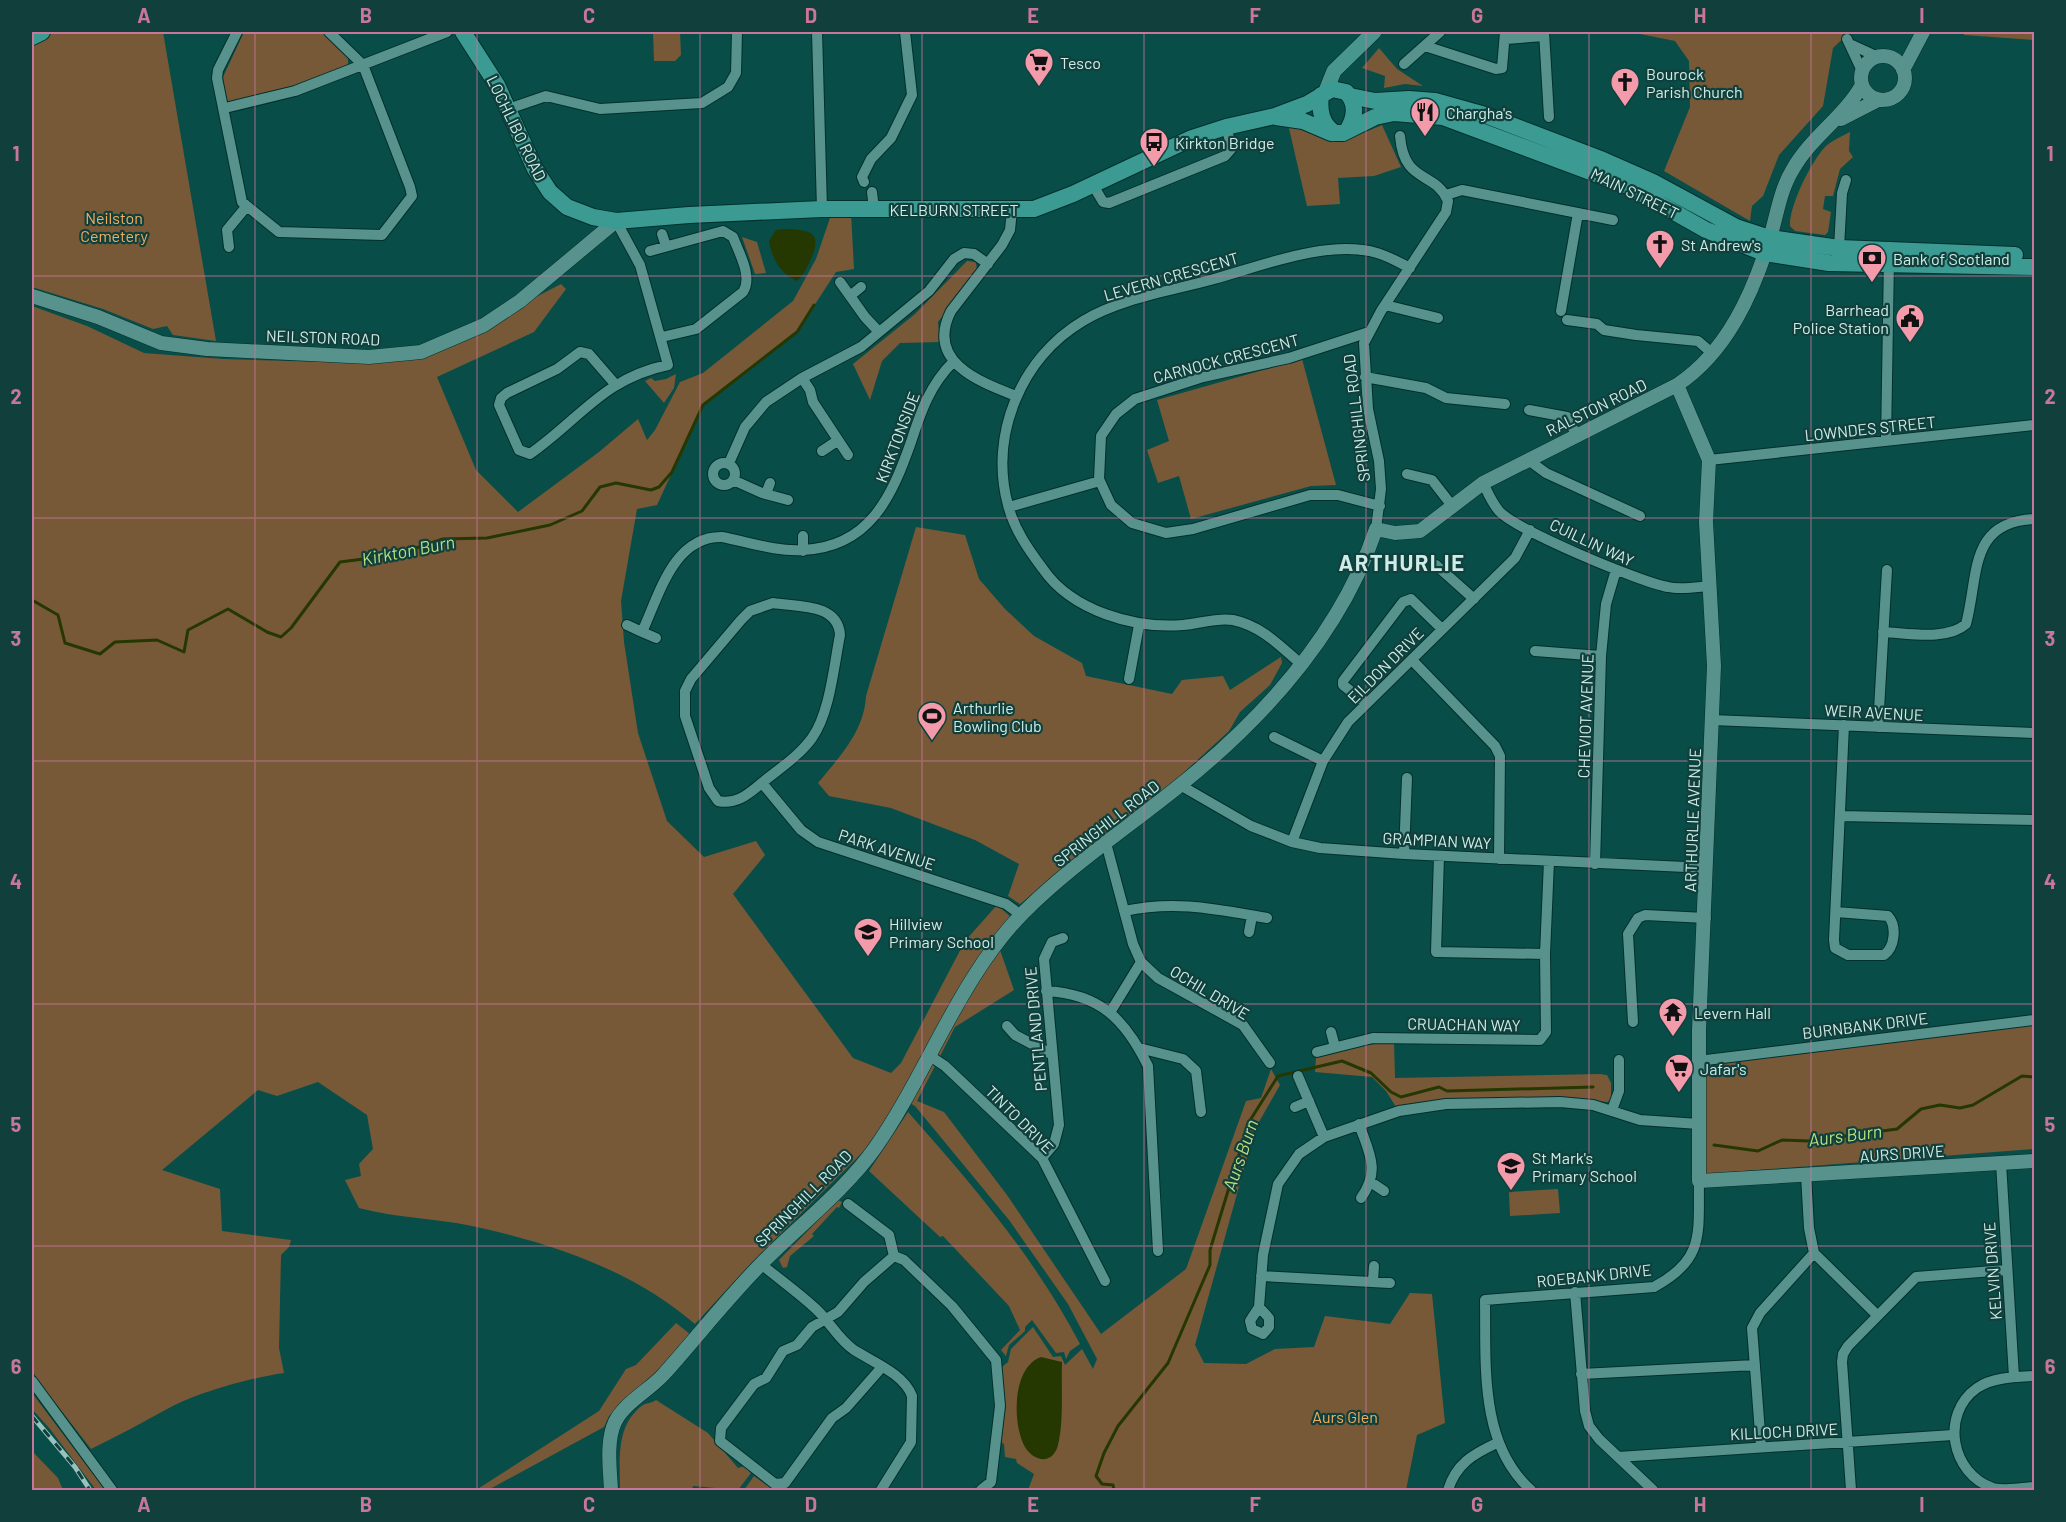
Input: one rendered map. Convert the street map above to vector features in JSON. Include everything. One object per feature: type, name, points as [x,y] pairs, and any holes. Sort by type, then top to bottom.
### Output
[{"type":"main road","points":[[32,37],[42,32]]},
{"type":"main road","name":"LOCHLIBO ROAD","points":[[464,32],[497,85],[535,169],[556,199],[593,217],[616,221]]},
{"type":"main road","points":[[1355,50],[1344,77],[1355,114],[1341,132],[1327,127],[1320,115],[1324,93],[1334,71],[1355,50],[1374,32]]},
{"type":"main road","points":[[1324,93],[1337,89],[1348,94]]},
{"type":"main road","name":"KELBURN STREET","points":[[616,221],[822,209],[1012,210],[1044,206],[1151,156],[1226,127],[1275,116],[1307,104],[1324,93]]},
{"type":"main road","name":"MAIN STREET","points":[[1348,94],[1375,102],[1409,99],[1435,101],[1485,115],[1603,160],[1653,182],[1767,245],[1839,248],[1889,256],[2034,267]]},
{"type":"main road","name":"MAIN STREET","points":[[1341,132],[1375,117],[1394,113],[1425,114],[1453,120],[1628,186],[1706,230],[1829,263],[1889,256],[2034,256]]},
{"type":"main road","name":"KELBURN STREET","points":[[1275,116],[1341,132]]},
{"type":"street","points":[[237,32],[218,70],[238,193],[246,207],[279,232],[374,237],[381,235],[390,226],[412,196],[363,65],[329,32]]},
{"type":"street","points":[[225,108],[276,97],[447,32]]},
{"type":"street","points":[[508,109],[546,96],[600,109],[702,103],[728,87],[736,73],[737,32]]},
{"type":"street","points":[[818,32],[822,209]]},
{"type":"street","points":[[864,182],[862,177],[871,159],[891,138],[912,95],[905,32]]},
{"type":"street","points":[[1404,64],[1440,32]]},
{"type":"street","points":[[1425,46],[1496,69],[1502,68],[1505,35],[1544,34],[1549,117]]},
{"type":"street","points":[[1834,122],[1862,78],[1866,64],[1920,36]]},
{"type":"street","points":[[1834,122],[1878,100],[1891,98],[1901,90],[1904,83],[1903,70],[1920,36]]},
{"type":"street","points":[[1878,100],[1870,96],[1850,42],[1898,63],[1903,70]]},
{"type":"street","name":"RALSTON ROAD","points":[[1376,529],[1395,533],[1420,531],[1483,483],[1677,385],[1696,373],[1713,354],[1748,296],[1791,171],[1812,143],[1834,122]]},
{"type":"street","points":[[1093,185],[1103,202],[1109,203],[1225,156],[1232,148],[1226,127]]},
{"type":"street","points":[[1400,136],[1403,157],[1414,173],[1436,185],[1446,195],[1462,190],[1613,220]]},
{"type":"street","points":[[1839,248],[1842,193],[1846,180]]},
{"type":"street","points":[[872,192],[874,209]]},
{"type":"street","name":"SPRINGHILL ROAD","points":[[611,1491],[610,1436],[616,1420],[652,1387],[761,1264],[863,1162],[898,1112],[982,966],[1021,915],[1212,758],[1302,665],[1328,631],[1365,560],[1376,529],[1380,506],[1379,461],[1365,377],[1364,343],[1385,305],[1446,212],[1448,201],[1446,195]]},
{"type":"street","points":[[229,247],[227,230],[246,207]]},
{"type":"street","points":[[1012,210],[1010,230],[946,320],[946,344],[953,362],[974,380],[1016,396]]},
{"type":"street","points":[[1578,213],[1564,315],[1597,324],[1604,330],[1698,341],[1713,354]]},
{"type":"street","points":[[615,384],[589,354],[580,352],[557,369],[507,393],[501,398],[499,405],[519,450],[530,454],[615,384],[638,373],[668,365],[640,265],[616,221]]},
{"type":"street","name":"NEILSTON ROAD","points":[[32,296],[98,317],[161,343],[207,349],[369,357],[422,352],[484,325],[511,307],[616,221]]},
{"type":"street","points":[[650,251],[723,231],[729,232],[733,237],[747,282],[743,292],[706,323],[696,329],[662,337]]},
{"type":"street","points":[[662,234],[666,246]]},
{"type":"street","name":"LEVERN CRESCENT","points":[[1302,665],[1268,635],[1232,620],[1162,626],[1139,625],[1090,607],[1045,573],[1016,528],[1009,507],[1004,482],[1003,452],[1008,423],[1016,396],[1036,362],[1060,336],[1110,308],[1308,252],[1355,250],[1377,253],[1410,268]]},
{"type":"street","points":[[729,463],[754,414],[766,402],[802,378],[861,347],[929,291],[949,265],[964,253],[974,254],[988,264]]},
{"type":"street","points":[[1886,441],[1889,256]]},
{"type":"street","points":[[840,282],[879,332]]},
{"type":"street","points":[[850,296],[861,287]]},
{"type":"street","points":[[1385,305],[1438,318]]},
{"type":"street","name":"CARNOCK CRESCENT","points":[[1369,332],[1289,358],[1203,377],[1136,399],[1116,414],[1101,436],[1100,481],[1111,505],[1132,522],[1166,533],[1193,529],[1310,495],[1338,495],[1380,506]]},
{"type":"street","name":"KIRKTONSIDE","points":[[642,632],[674,564],[682,553],[701,541],[722,537],[803,551],[828,546],[849,537],[879,511],[897,481],[931,389],[953,362]]},
{"type":"street","points":[[1365,377],[1426,388],[1446,398],[1505,404]]},
{"type":"street","points":[[802,378],[810,390],[813,402],[832,427],[837,441],[848,455]]},
{"type":"street","points":[[1677,385],[1709,460]]},
{"type":"street","points":[[1529,410],[1567,417],[1577,436]]},
{"type":"street","name":"LOWNDES STREET","points":[[1709,460],[2034,425]]},
{"type":"street","points":[[822,451],[837,441]]},
{"type":"street","points":[[1527,459],[1546,473],[1640,516]]},
{"type":"street","name":"ARTHURLIE AVENUE","points":[[1699,1181],[1698,1061],[1706,918],[1714,666],[1706,522],[1709,460]]},
{"type":"street","points":[[729,463],[718,465],[713,475],[716,482],[723,485],[734,480],[766,494],[788,500]]},
{"type":"street","points":[[729,463],[735,471],[734,480]]},
{"type":"street","points":[[1407,474],[1432,480],[1453,507]]},
{"type":"street","points":[[1009,507],[1100,481]]},
{"type":"street","points":[[766,494],[770,483]]},
{"type":"street","name":"CUILLIN WAY","points":[[1483,483],[1500,513],[1530,530],[1616,570],[1643,582],[1671,588],[1710,586]]},
{"type":"street","points":[[1883,632],[1946,633],[1959,630],[1966,624],[1979,554],[1988,538],[2001,526],[2015,521],[2034,519]]},
{"type":"street","name":"EILDON DRIVE","points":[[1292,842],[1323,761],[1340,733],[1366,703],[1515,558],[1530,530]]},
{"type":"street","points":[[803,536],[803,551]]},
{"type":"street","points":[[1436,566],[1474,599]]},
{"type":"street","name":"CHEVIOT AVENUE","points":[[1595,864],[1601,656],[1606,604],[1616,570]]},
{"type":"street","points":[[1878,727],[1887,570]]},
{"type":"street","points":[[1366,703],[1343,685],[1343,681],[1403,602],[1411,599],[1442,629]]},
{"type":"street","points":[[773,603],[826,611],[838,622],[840,635],[819,726],[802,750],[762,783],[735,801],[718,801],[713,796],[685,716],[685,691],[691,679],[750,611],[773,603]]},
{"type":"street","points":[[627,625],[656,638]]},
{"type":"street","points":[[1129,679],[1139,625]]},
{"type":"street","points":[[1535,651],[1601,656]]},
{"type":"street","points":[[1412,660],[1495,746],[1500,756],[1499,859]]},
{"type":"street","name":"WEIR AVENUE","points":[[1712,720],[2034,732]]},
{"type":"street","points":[[1836,912],[1888,916],[1893,924],[1889,952],[1884,955],[1840,953],[1834,948],[1844,725]]},
{"type":"street","points":[[1274,736],[1323,761]]},
{"type":"street","points":[[1404,854],[1407,778]]},
{"type":"street","name":"PARK AVENUE","points":[[762,783],[801,830],[818,842],[1006,904],[1021,915]]},
{"type":"street","name":"GRAMPIAN WAY","points":[[1180,785],[1251,826],[1292,842],[1319,847],[1439,856],[1707,868]]},
{"type":"street","points":[[1840,816],[2034,820]]},
{"type":"street","points":[[1106,843],[1141,962],[1111,1011]]},
{"type":"street","points":[[1439,856],[1436,952],[1545,954],[1549,861]]},
{"type":"street","points":[[1124,910],[1155,904],[1184,904],[1267,918]]},
{"type":"street","points":[[1249,932],[1252,915]]},
{"type":"street","points":[[1633,1022],[1628,934],[1632,925],[1645,915],[1706,918]]},
{"type":"street","name":"PENTLAND DRIVE","points":[[1042,1158],[1054,1144],[1059,1125],[1044,959],[1046,950],[1053,942],[1063,938]]},
{"type":"street","name":"CRUACHAN WAY","points":[[1317,1052],[1381,1037],[1540,1040],[1546,1032],[1545,954]]},
{"type":"street","name":"OCHIL DRIVE","points":[[1141,962],[1158,978],[1243,1025],[1270,1063]]},
{"type":"street","points":[[1046,992],[1068,992],[1095,1001],[1111,1011],[1139,1048],[1148,1066],[1160,1233],[1158,1251]]},
{"type":"street","name":"BURNBANK DRIVE","points":[[1698,1061],[2034,1020]]},
{"type":"street","points":[[1007,1026],[1015,1035],[1051,1054]]},
{"type":"street","points":[[1331,1032],[1335,1047]]},
{"type":"street","points":[[1139,1048],[1183,1059],[1196,1071],[1201,1112]]},
{"type":"street","name":"TINTO DRIVE","points":[[930,1056],[1042,1158],[1105,1281]]},
{"type":"street","points":[[1612,1110],[1619,1091],[1619,1060]]},
{"type":"street","points":[[1298,1076],[1324,1137]]},
{"type":"street","points":[[1295,1107],[1309,1101]]},
{"type":"street","points":[[1259,1307],[1263,1255],[1278,1184],[1299,1154],[1324,1137],[1399,1111],[1446,1104],[1560,1102],[1593,1105],[1640,1120],[1699,1124]]},
{"type":"street","points":[[1359,1124],[1372,1162],[1372,1183],[1361,1197]]},
{"type":"street","name":"AURS DRIVE","points":[[1699,1181],[2034,1161]]},
{"type":"street","name":"KELVIN DRIVE","points":[[2001,1163],[2014,1377]]},
{"type":"street","points":[[1806,1175],[1809,1228],[1814,1253],[1877,1315]]},
{"type":"street","name":"ROEBANK DRIVE","points":[[1497,1443],[1487,1382],[1485,1300],[1654,1287],[1668,1279],[1698,1243],[1699,1181]]},
{"type":"street","points":[[1372,1183],[1384,1191]]},
{"type":"street","points":[[848,1204],[889,1235],[894,1256]]},
{"type":"street","points":[[1761,1446],[1754,1321],[1814,1253]]},
{"type":"street","points":[[882,1367],[846,1408],[832,1418],[784,1483],[775,1484],[724,1447],[720,1441],[721,1428],[754,1384],[766,1378],[783,1351],[797,1345],[812,1328],[838,1312],[864,1282],[894,1256]]},
{"type":"street","points":[[894,1256],[904,1260],[952,1306],[996,1360],[1000,1406],[997,1444],[991,1482],[981,1491]]},
{"type":"street","points":[[761,1264],[826,1319],[833,1330],[853,1349],[882,1367],[910,1390],[911,1442],[881,1491]]},
{"type":"street","points":[[1373,1281],[1374,1266]]},
{"type":"street","points":[[1851,1491],[1843,1354],[1877,1315],[1916,1277],[2006,1269]]},
{"type":"street","points":[[1261,1276],[1390,1283]]},
{"type":"street","points":[[1575,1292],[1581,1374],[1589,1426],[1653,1491]]},
{"type":"street","points":[[1581,1374],[1755,1365]]},
{"type":"street","points":[[2034,1376],[1991,1381],[1968,1395],[1960,1405],[1953,1435],[1962,1464],[1981,1482],[1999,1489],[2034,1487]]},
{"type":"street","points":[[32,1381],[112,1491]]},
{"type":"street","name":"KILLOCH DRIVE","points":[[1618,1457],[1953,1435]]},
{"type":"street","points":[[1449,1491],[1455,1473],[1464,1461],[1473,1454],[1497,1443],[1508,1465],[1531,1491]]},
{"type":"green space","name":"Neilston Cemetery","points":[[51,32],[163,32],[216,341],[173,335],[167,326],[153,329],[103,309],[32,287],[32,40]]},
{"type":"green space","points":[[244,32],[325,32],[348,57],[348,65],[276,93],[231,102],[225,100],[223,77]]},
{"type":"green space","points":[[653,32],[680,32],[681,55],[675,61],[654,61]]},
{"type":"green space","points":[[1630,32],[1850,32],[1833,48],[1823,106],[1779,155],[1763,196],[1752,206],[1750,221],[1664,171],[1690,107],[1689,61],[1675,41]]},
{"type":"green space","points":[[1964,32],[2034,32],[2034,40],[1964,35]]},
{"type":"green space","points":[[1379,48],[1397,69],[1423,86],[1405,84],[1384,88],[1385,76],[1362,68]]},
{"type":"green space","points":[[1288,124],[1346,140],[1382,125],[1401,167],[1374,176],[1338,178],[1340,204],[1307,206]]},
{"type":"green space","points":[[1850,132],[1849,151],[1853,157],[1840,169],[1833,196],[1825,196],[1823,209],[1831,212],[1828,232],[1825,235],[1795,231],[1790,226],[1793,207],[1808,173],[1825,147]]},
{"type":"green space","name":"Aurs Glen","points":[[851,213],[854,269],[836,272],[797,332],[703,405],[657,505],[637,509],[621,601],[624,642],[638,733],[667,821],[704,857],[756,841],[765,855],[733,894],[853,1058],[891,1073],[901,1063],[965,941],[997,905],[1019,924],[1000,950],[1014,990],[955,1027],[917,1101],[944,1112],[1007,1195],[1101,1334],[1186,1269],[1246,1101],[1261,1098],[1271,1069],[1280,1085],[1255,1129],[1195,1345],[1204,1363],[1246,1364],[1275,1349],[1314,1347],[1325,1316],[1390,1324],[1410,1293],[1432,1294],[1445,1423],[1417,1435],[1406,1490],[1028,1490],[1034,1474],[1017,1463],[1016,1459],[1005,1457],[1002,1443],[1002,1367],[1008,1362],[1011,1349],[1033,1327],[1053,1357],[1061,1356],[1065,1365],[1082,1349],[1093,1369],[1097,1359],[1068,1304],[1009,1220],[915,1106],[901,1098],[863,1152],[753,1261],[695,1324],[645,1288],[590,1261],[561,1250],[472,1226],[359,1208],[345,1180],[361,1176],[359,1164],[373,1149],[367,1115],[318,1082],[277,1096],[258,1090],[162,1170],[220,1189],[222,1231],[291,1240],[289,1247],[281,1255],[279,1348],[284,1373],[256,1378],[195,1396],[91,1449],[36,1378],[32,1368],[32,306],[87,326],[144,353],[223,359],[362,363],[419,358],[561,284],[566,289],[534,332],[437,377],[476,470],[518,512],[599,452],[638,419],[647,440],[655,430],[680,382],[703,373],[793,301],[816,259],[831,215]]},
{"type":"green space","points":[[742,237],[757,242],[766,273],[755,274]]},
{"type":"green space","points":[[967,261],[976,262],[977,271],[938,322],[940,342],[900,343],[882,361],[870,400],[853,364],[915,314]]},
{"type":"green space","points":[[1302,359],[1336,485],[1311,486],[1191,519],[1179,476],[1158,483],[1147,450],[1169,441],[1157,400]]},
{"type":"green space","points":[[676,374],[674,388],[664,403],[645,381],[651,378],[655,381],[666,379]]},
{"type":"green space","points":[[916,527],[965,535],[979,579],[1005,609],[1034,636],[1082,663],[1086,676],[1172,694],[1182,680],[1223,676],[1230,690],[1281,657],[1282,663],[1270,685],[1240,712],[1229,731],[1181,775],[1020,904],[1008,896],[1019,864],[975,840],[891,808],[829,796],[818,783],[850,743],[861,721],[866,696]]},
{"type":"green space","points":[[2034,1022],[2034,1149],[1704,1174],[1705,1065]]},
{"type":"green space","points":[[1394,1042],[1395,1078],[1600,1074],[1607,1075],[1611,1083],[1611,1099],[1608,1102],[1502,1097],[1449,1100],[1396,1107],[1386,1091],[1372,1077],[1315,1072],[1316,1057],[1367,1045]]},
{"type":"green space","points":[[908,1112],[979,1194],[1043,1282],[1080,1344],[1070,1351],[1066,1359],[1064,1352],[1056,1353],[1032,1320],[1025,1327],[1025,1331],[1009,1345],[1006,1356],[1001,1350],[1020,1330],[1009,1306],[943,1236],[940,1237],[869,1171]]},
{"type":"green space","points":[[1558,1189],[1560,1213],[1510,1216],[1509,1192]]},
{"type":"green space","points":[[838,1200],[842,1202],[839,1208],[837,1207],[812,1234],[814,1236],[790,1256],[787,1267],[783,1268],[779,1260]]},
{"type":"green space","points":[[676,1323],[690,1334],[651,1378],[609,1416],[604,1427],[488,1490],[476,1490],[599,1411],[626,1369],[636,1365]]},
{"type":"green space","points":[[32,1393],[105,1490],[96,1490],[32,1409]]},
{"type":"green space","points":[[656,1400],[708,1433],[738,1468],[745,1466],[751,1473],[738,1490],[693,1486],[692,1490],[620,1490],[623,1433],[634,1413],[643,1405]]},
{"type":"green space","points":[[32,1451],[58,1478],[63,1490],[32,1490]]},
{"type":"green space","points":[[754,1476],[774,1490],[744,1490]]},
{"type":"green space","points":[[787,1487],[792,1490],[774,1490]]},
{"type":"shaded area","points":[[776,230],[801,230],[812,234],[815,238],[816,243],[810,261],[797,281],[781,270],[770,248],[769,241]]},
{"type":"shaded area","points":[[1041,1357],[1062,1362],[1060,1435],[1056,1451],[1052,1456],[1043,1459],[1033,1456],[1025,1447],[1018,1425],[1017,1411],[1017,1397],[1024,1372],[1031,1363]]},
{"type":"waterway","name":"Kirkton Burn","points":[[32,600],[58,615],[65,643],[100,654],[115,642],[157,640],[184,652],[188,630],[228,609],[267,632],[281,637],[291,628],[340,562],[395,555],[443,539],[487,538],[550,525],[582,511],[600,487],[616,483],[651,490],[659,487],[672,472],[703,405],[797,332],[814,305]]},
{"type":"waterway","name":"Aurs Burn","points":[[1114,1490],[1113,1485],[1102,1484],[1096,1476],[1104,1453],[1118,1426],[1168,1363],[1210,1265],[1210,1250],[1249,1122],[1278,1076],[1342,1061],[1371,1073],[1391,1092],[1401,1097],[1439,1087],[1447,1091],[1593,1087]]},
{"type":"waterway","name":"Aurs Burn","points":[[1714,1145],[1758,1151],[1782,1140],[1809,1141],[1897,1129],[1921,1109],[1940,1105],[1960,1108],[1973,1105],[2022,1076],[2034,1077]]},
{"type":"railway","points":[[32,1416],[75,1467],[90,1490]]},
{"type":"place","name":"Tesco","points":[[1039,88]]},
{"type":"place","name":"Bourock Parish Church","points":[[1625,108]]},
{"type":"place","name":"Chargha's","points":[[1425,138]]},
{"type":"place","name":"Kirkton Bridge","points":[[1154,168]]},
{"type":"place","name":"St Andrew's","points":[[1660,270]]},
{"type":"place","name":"Bank of Scotland","points":[[1872,284]]},
{"type":"place","name":"Barrhead Police Station","points":[[1910,344]]},
{"type":"place","name":"Arthurlie Bowling Club","points":[[932,742]]},
{"type":"place","name":"Hillview Primary School","points":[[868,958]]},
{"type":"place","name":"Levern Hall","points":[[1673,1038]]},
{"type":"place","name":"Jafar's","points":[[1679,1094]]},
{"type":"place","name":"St Mark's Primary School","points":[[1511,1192]]},
{"type":"district","name":"ARTHURLIE","points":[[1402,562]]}]
